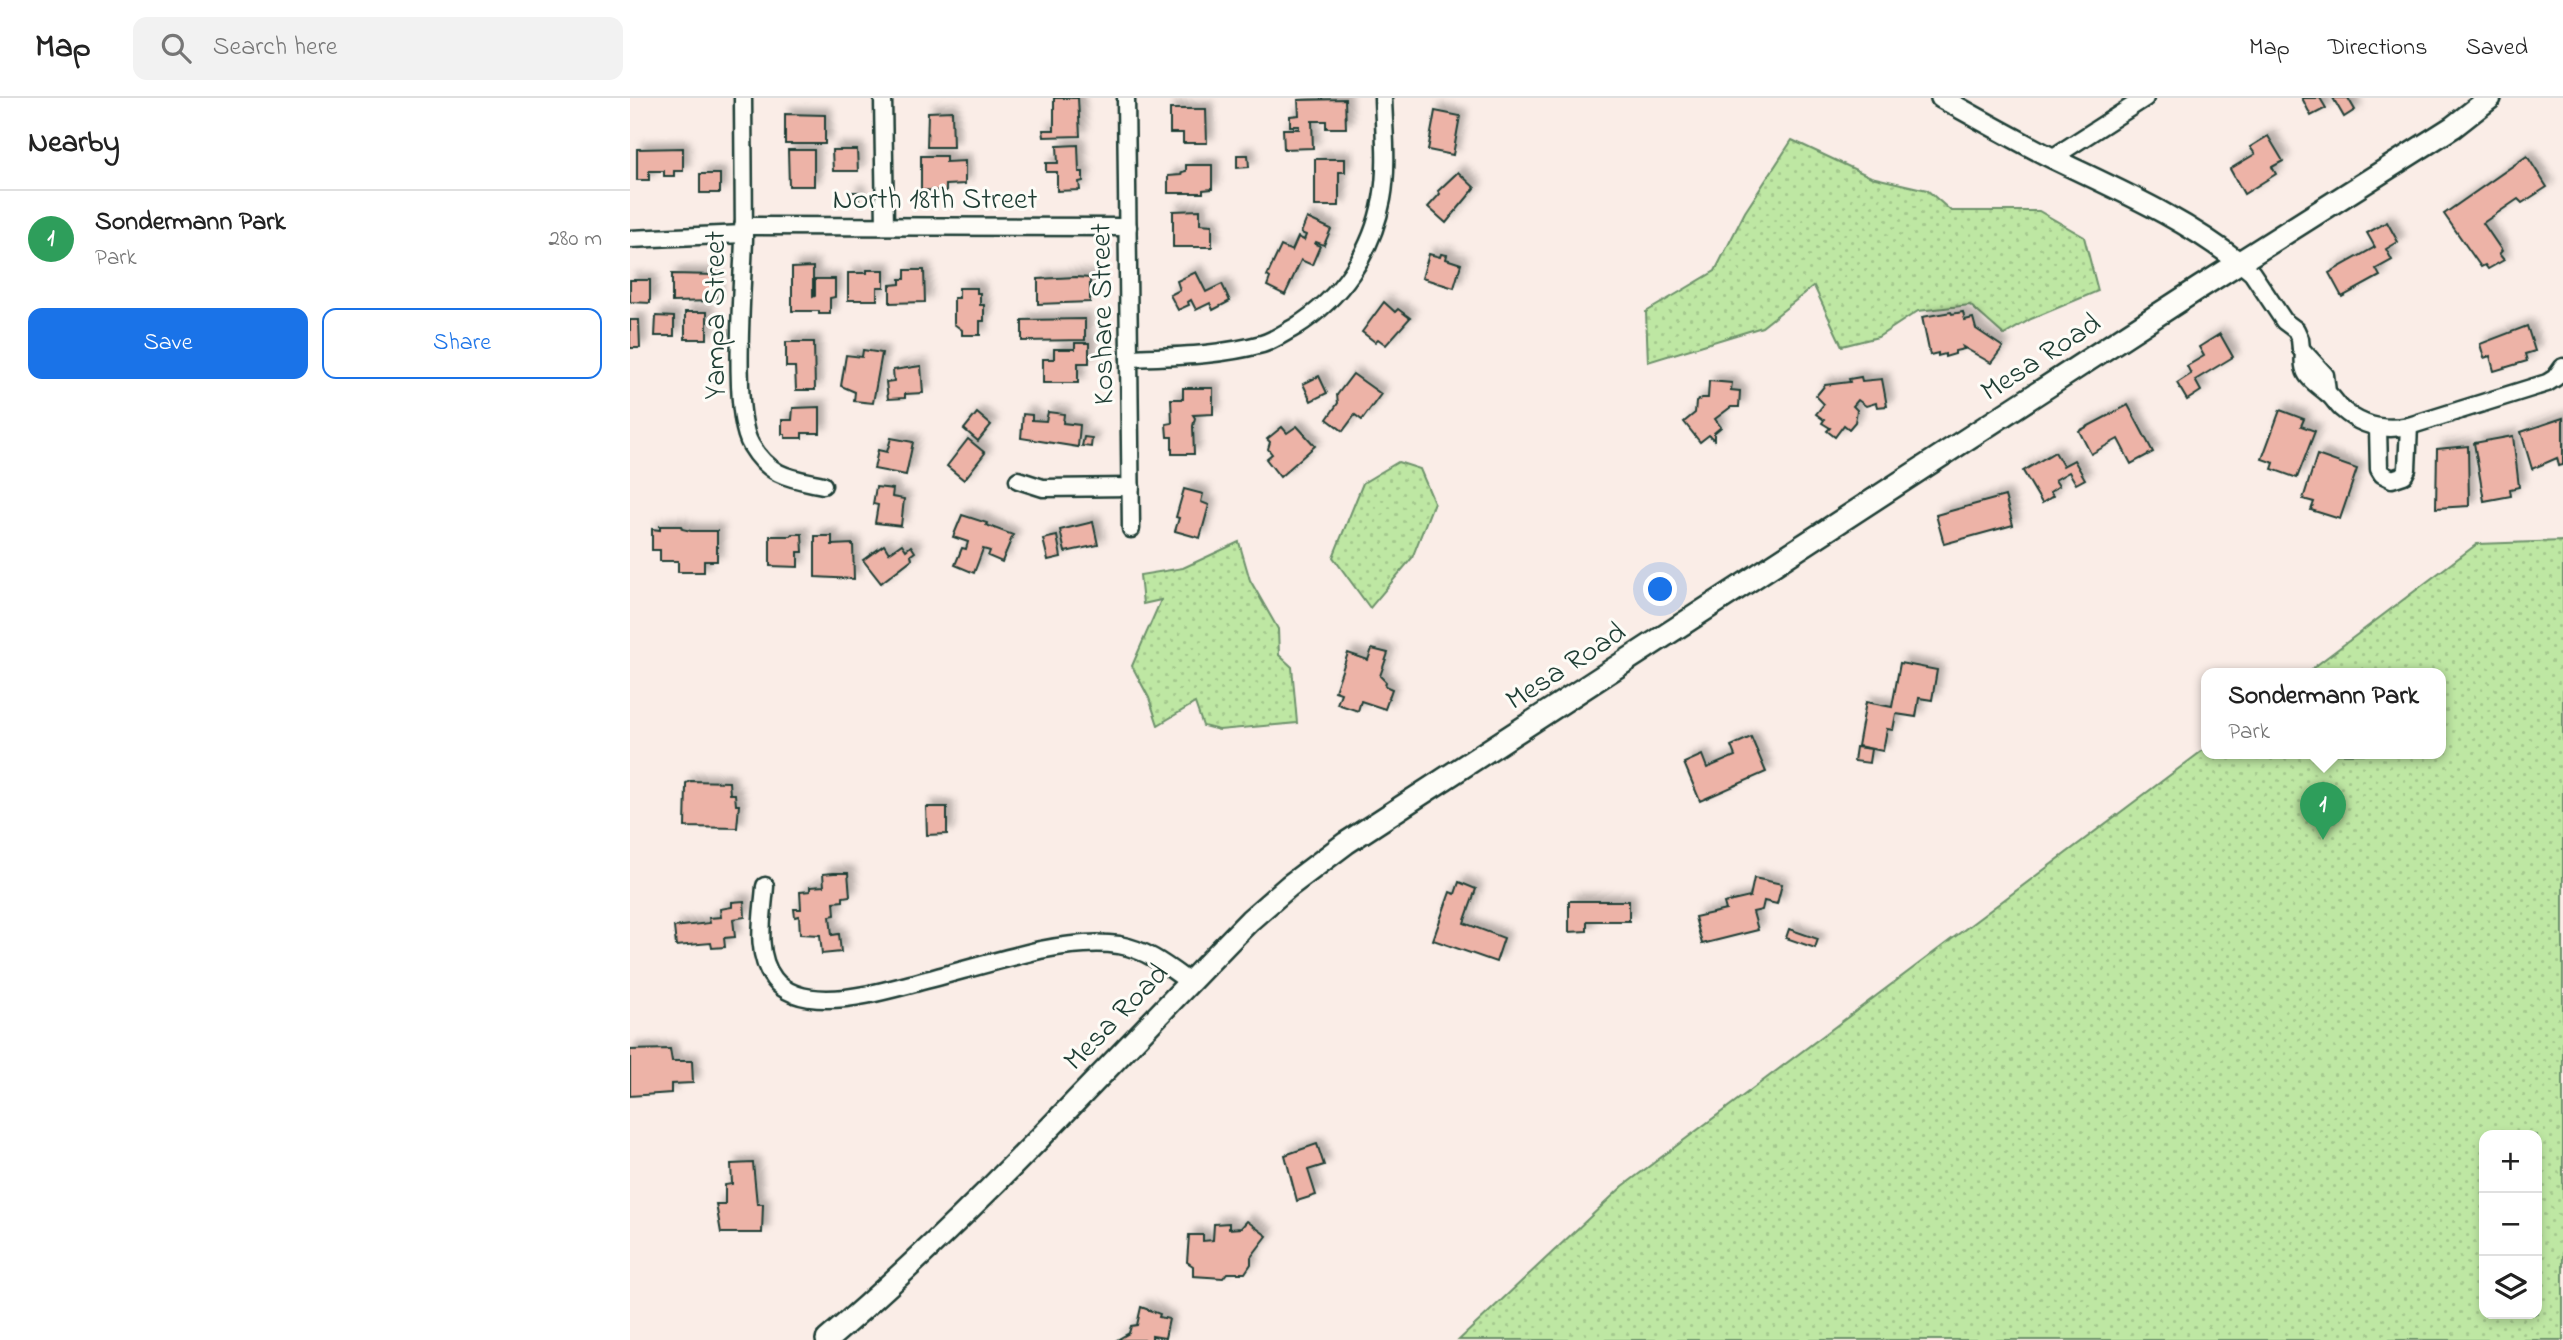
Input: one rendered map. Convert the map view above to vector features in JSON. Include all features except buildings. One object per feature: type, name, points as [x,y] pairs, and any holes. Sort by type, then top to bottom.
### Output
[{"type":"main road","name":"Mesa Road","points":[[827,1340],[880,1295],[967,1210],[1250,920],[1289,886],[1346,843],[2453,127],[2490,98]]},
{"type":"street","name":"Yampa Street","points":[[743,98],[743,426],[751,445],[770,469],[786,477],[823,485]]},
{"type":"street","points":[[883,98],[885,226]]},
{"type":"street","name":"Koshare Street","points":[[1126,98],[1131,529]]},
{"type":"street","points":[[1129,358],[1198,355],[1265,343],[1308,319],[1329,301],[1359,262],[1378,218],[1384,172],[1383,98]]},
{"type":"street","points":[[1941,98],[2052,158],[2176,219],[2239,263],[2252,273],[2284,321],[2296,330],[2302,351],[2325,375],[2327,392],[2347,414],[2366,424],[2378,428],[2409,426],[2547,383],[2555,378],[2563,367]]},
{"type":"street","points":[[2052,158],[2145,98]]},
{"type":"street","name":"North 18th Street","points":[[630,239],[675,239],[743,230],[885,226],[1128,226]]},
{"type":"street","points":[[2378,428],[2379,468],[2382,474],[2392,479],[2404,475],[2407,469],[2409,426]]},
{"type":"street","points":[[1018,480],[1043,488],[1130,488]]},
{"type":"street","points":[[765,886],[762,942],[765,962],[779,984],[808,998],[830,999],[870,993],[1041,950],[1083,944],[1119,945],[1140,951],[1162,962],[1189,982]]},
{"type":"green space","points":[[1792,140],[1871,177],[1927,190],[1951,211],[2039,211],[2084,237],[2098,291],[2031,319],[2004,335],[1970,305],[1918,311],[1878,337],[1842,346],[1814,286],[1762,327],[1648,362],[1646,312],[1715,271],[1745,212]]},
{"type":"green space","points":[[1398,462],[1420,469],[1434,502],[1412,558],[1370,608],[1333,557],[1363,483]]},
{"type":"green space","points":[[2563,541],[2563,1340],[1459,1340],[1623,1186],[2201,752],[2201,759],[2446,759],[2446,668],[2313,668],[2477,544]]},
{"type":"green space","points":[[1239,542],[1250,580],[1278,629],[1279,655],[1292,667],[1297,723],[1219,730],[1203,726],[1195,703],[1158,725],[1149,698],[1132,666],[1161,600],[1143,604],[1140,575],[1183,568]]},
{"type":"place","name":"Sondermann Park","points":[[2323,840]]}]
